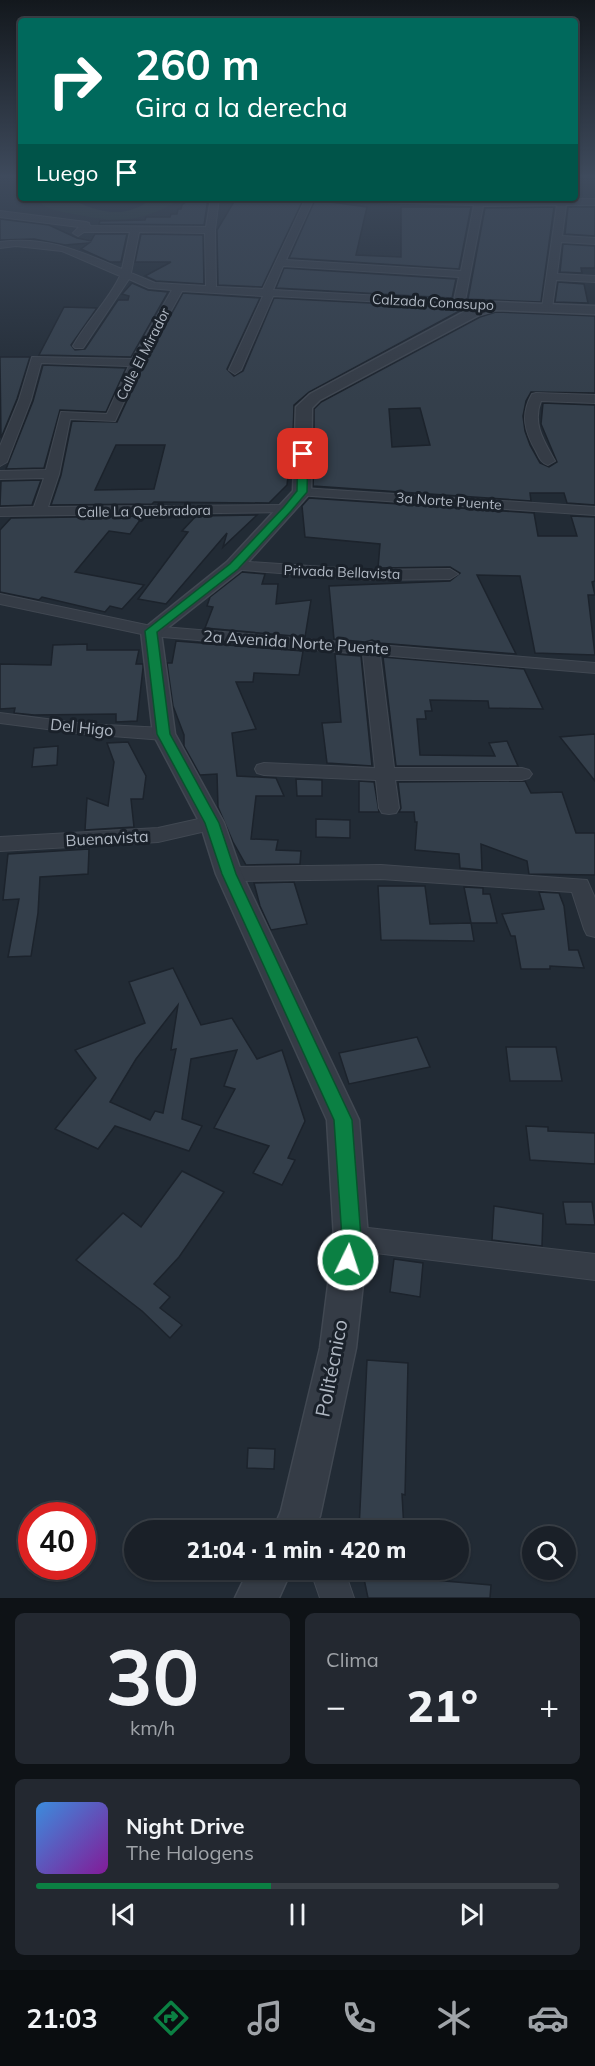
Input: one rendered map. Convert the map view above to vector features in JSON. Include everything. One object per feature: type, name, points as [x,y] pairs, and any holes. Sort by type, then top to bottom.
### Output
[{"type":"street","name":"Calzada Conasupo","points":[[72,252],[153,286],[595,310]]},
{"type":"street","points":[[79,346],[86,331],[126,275],[131,252]]},
{"type":"street","points":[[210,252],[211,290]]},
{"type":"street","points":[[235,370],[268,296],[266,293],[284,252]]},
{"type":"street","points":[[459,304],[469,252]]},
{"type":"street","points":[[547,308],[556,252]]},
{"type":"street","points":[[278,263],[465,274]]},
{"type":"street","points":[[552,277],[595,279]]},
{"type":"street","name":"Calle El Mirador","points":[[39,513],[52,474],[65,415],[111,418],[135,363],[178,288]]},
{"type":"street","points":[[151,631],[234,567],[302,492],[304,407],[315,397],[474,312],[495,306]]},
{"type":"street","points":[[0,462],[25,400],[36,359],[135,363]]},
{"type":"street","points":[[548,461],[532,431],[528,412],[536,397],[595,399]]},
{"type":"street","points":[[0,475],[52,474]]},
{"type":"street","name":"3a Norte Puente","points":[[302,492],[595,511]]},
{"type":"street","name":"Calle La Quebradora","points":[[0,512],[288,509]]},
{"type":"street","name":"Privada Bellavista","points":[[234,567],[369,575],[450,574]]},
{"type":"street","name":"2a Avenida Norte Puente","points":[[0,599],[151,631],[371,647],[595,668]]},
{"type":"street","name":"Politécnico","points":[[151,631],[164,734],[212,823],[229,874],[343,1120],[351,1238],[338,1348],[301,1520]]},
{"type":"street","points":[[371,647],[389,808]]},
{"type":"street","name":"Del Higo","points":[[0,718],[86,729],[164,734]]},
{"type":"street","points":[[264,769],[386,774],[522,774]]},
{"type":"street","name":"Buenavista","points":[[0,844],[158,835],[212,823]]},
{"type":"street","points":[[229,874],[381,872],[580,885],[595,929]]},
{"type":"street","points":[[351,1238],[595,1267]]},
{"type":"street","points":[[256,1598],[266,1580]]},
{"type":"street","points":[[331,1580],[337,1598]]},
{"type":"building","points":[[87,252],[123,252],[121,262],[110,262]]},
{"type":"building","points":[[137,252],[203,252],[204,284],[156,281],[145,276],[171,262],[135,262]]},
{"type":"building","points":[[217,252],[279,252],[262,287],[218,285]]},
{"type":"building","points":[[292,252],[357,252],[356,255],[401,257],[401,252],[462,252],[459,269],[289,258]]},
{"type":"building","points":[[477,252],[548,252],[541,302],[468,299]]},
{"type":"building","points":[[562,252],[595,252],[595,268],[581,268],[582,273],[560,272]]},
{"type":"building","points":[[284,268],[456,279],[452,298],[276,288]]},
{"type":"building","points":[[558,282],[584,284],[588,303],[555,302]]},
{"type":"building","points":[[132,283],[148,290],[168,292],[131,357],[39,355],[64,307],[97,308],[71,345],[75,350],[85,349],[118,300],[128,300],[129,296],[122,294]]},
{"type":"building","points":[[183,293],[260,298],[227,369],[234,376],[243,371],[274,298],[465,308],[309,392],[294,405],[292,468],[289,468],[287,485],[269,503],[154,502],[152,504],[51,505],[61,475],[72,421],[117,422],[144,364]],"holes":[[[116,445],[165,445],[154,489],[95,490]]]},
{"type":"building","points":[[496,312],[595,316],[595,393],[531,392],[526,401],[523,416],[530,445],[540,463],[549,467],[557,462],[541,424],[543,403],[595,405],[595,505],[567,503],[564,493],[530,493],[531,501],[313,486],[314,463],[317,457],[314,460],[314,409],[321,402],[480,317]],"holes":[[[420,408],[430,445],[392,447],[389,409]]]},
{"type":"building","points":[[0,357],[30,357],[17,399],[1,438]]},
{"type":"building","points":[[43,365],[126,368],[106,412],[60,410],[44,468],[6,469],[33,401]]},
{"type":"building","points":[[41,480],[32,505],[0,506],[1,481]]},
{"type":"building","points":[[309,498],[534,513],[538,536],[577,536],[571,516],[595,517],[595,581],[592,582],[595,595],[588,595],[595,655],[535,653],[520,576],[477,575],[516,654],[379,643],[372,640],[365,642],[334,639],[329,586],[450,581],[460,573],[450,567],[378,568],[380,544],[305,537],[302,506]]},
{"type":"building","points":[[257,515],[223,547],[227,533],[166,604],[138,599],[188,532],[182,531],[196,516]]},
{"type":"building","points":[[143,516],[130,534],[109,531],[75,572],[144,585],[122,609],[110,606],[105,612],[42,597],[39,600],[0,592],[0,530],[11,518]]},
{"type":"building","points":[[242,572],[265,574],[262,584],[278,584],[276,604],[311,600],[305,637],[205,628],[213,607],[207,606],[210,597]]},
{"type":"building","points":[[176,641],[303,651],[299,675],[254,673],[253,682],[236,682],[256,729],[232,733],[237,776],[276,778],[284,796],[256,796],[251,839],[278,840],[276,850],[301,851],[300,864],[246,865],[233,842],[218,807],[217,774],[200,775],[184,746],[184,735],[173,706],[167,663],[172,663]]},
{"type":"building","points":[[87,644],[87,650],[139,650],[136,664],[143,664],[143,668],[137,721],[116,722],[116,714],[34,715],[14,713],[15,708],[0,709],[0,664],[51,665],[53,645]]},
{"type":"building","points":[[335,654],[361,656],[372,766],[327,763],[322,723],[341,722]]},
{"type":"building","points":[[383,657],[524,669],[543,709],[489,708],[488,701],[430,700],[432,711],[425,711],[426,719],[417,719],[420,755],[495,756],[489,743],[507,741],[518,766],[396,766]]},
{"type":"building","points":[[595,734],[595,781],[560,737]]},
{"type":"building","points":[[128,742],[146,776],[143,799],[131,799],[134,827],[85,830],[87,798],[108,806],[114,762],[107,743]]},
{"type":"building","points":[[58,746],[57,765],[32,767],[34,748]]},
{"type":"building","points":[[296,779],[322,780],[322,796],[297,796]]},
{"type":"building","points":[[359,781],[374,782],[379,812],[359,812]]},
{"type":"building","points":[[525,781],[531,793],[562,792],[576,833],[595,833],[595,875],[529,874],[527,861],[481,844],[482,870],[460,868],[459,854],[415,850],[417,822],[415,822],[414,812],[399,812],[401,808],[398,782]]},
{"type":"building","points":[[316,819],[350,820],[350,838],[316,837]]},
{"type":"building","points":[[89,849],[88,874],[40,877],[38,913],[31,956],[8,957],[19,899],[3,900],[8,854]]},
{"type":"building","points":[[294,882],[307,924],[271,930],[260,906],[254,883]]},
{"type":"building","points":[[378,886],[425,886],[430,924],[471,923],[474,941],[381,940]]},
{"type":"building","points":[[464,887],[483,888],[483,894],[490,894],[497,923],[471,923]]},
{"type":"building","points":[[539,892],[559,893],[564,906],[569,950],[578,950],[584,968],[550,966],[550,969],[521,969],[515,936],[511,936],[502,914],[544,909]]},
{"type":"building","points":[[173,968],[201,1025],[232,1018],[257,1059],[282,1050],[305,1121],[288,1158],[295,1160],[282,1185],[253,1173],[269,1146],[214,1128],[235,1089],[224,1086],[237,1050],[191,1059],[182,1119],[202,1126],[189,1151],[115,1126],[98,1149],[55,1129],[96,1078],[75,1050],[145,1023],[129,982]],"holes":[[[178,1005],[171,1050],[176,1049],[163,1113],[155,1111],[150,1120],[110,1102],[136,1059]]]},
{"type":"building","points":[[417,1037],[430,1067],[349,1084],[339,1053]]},
{"type":"building","points":[[506,1047],[556,1047],[562,1081],[510,1081]]},
{"type":"building","points":[[526,1126],[548,1127],[548,1131],[595,1133],[595,1164],[530,1160]]},
{"type":"building","points":[[182,1171],[224,1192],[179,1257],[154,1284],[170,1297],[160,1308],[182,1325],[170,1338],[142,1311],[76,1260],[123,1213],[141,1227]]},
{"type":"building","points":[[563,1202],[592,1202],[595,1225],[566,1224]]},
{"type":"building","points":[[494,1206],[543,1214],[542,1246],[492,1240]]},
{"type":"building","points":[[394,1259],[423,1263],[420,1297],[390,1292]]},
{"type":"building","points":[[367,1360],[408,1363],[405,1495],[402,1494],[403,1520],[359,1520]]},
{"type":"building","points":[[248,1448],[275,1449],[274,1469],[247,1468]]},
{"type":"building","points":[[364,1580],[433,1580],[491,1585],[490,1598],[368,1598]]},
{"type":"route","points":[[303,454],[302,492],[288,509],[234,567],[151,631],[164,734],[212,823],[229,874],[343,1120],[351,1238],[348,1260]]}]
